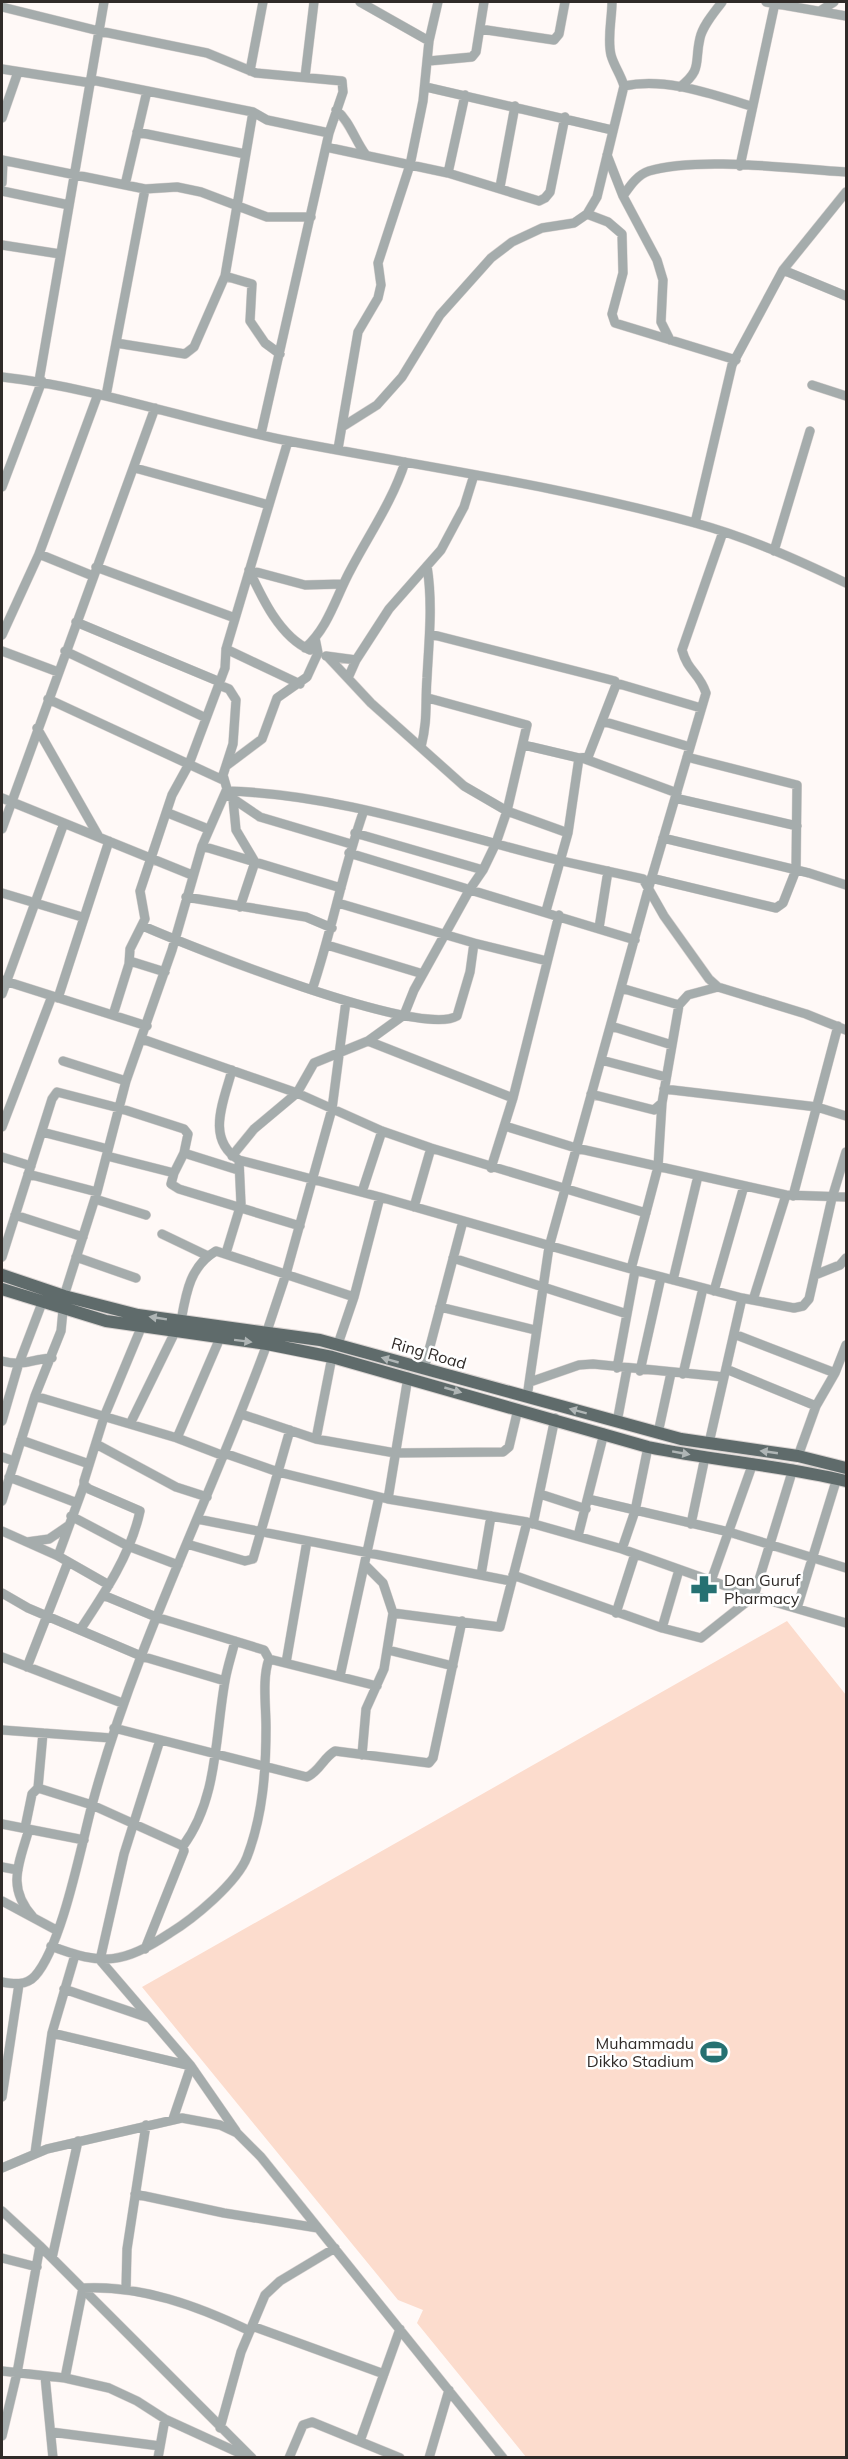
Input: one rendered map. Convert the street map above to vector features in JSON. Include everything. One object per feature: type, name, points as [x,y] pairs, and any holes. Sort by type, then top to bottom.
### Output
[{"type":"main road","name":"Ring Road","points":[[2,1275],[64,1296],[220,1338],[267,1337],[648,1447],[793,1469],[842,1480]]},
{"type":"main road","name":"Ring Road","points":[[2,1289],[63,1310],[141,1328],[178,1327],[338,1344],[658,1433],[798,1456],[846,1468]]},
{"type":"street","points":[[2,487],[41,381],[60,254],[104,2]]},
{"type":"street","points":[[250,71],[263,2]]},
{"type":"street","points":[[305,77],[315,2]]},
{"type":"street","points":[[360,2],[429,41]]},
{"type":"street","points":[[338,449],[358,332],[378,298],[381,285],[378,262],[410,165],[426,87],[429,41],[438,2]]},
{"type":"street","points":[[429,61],[472,57],[476,52],[484,2]]},
{"type":"street","points":[[480,28],[554,40],[559,34],[565,2]]},
{"type":"street","points":[[342,427],[377,405],[402,377],[440,315],[491,258],[513,242],[542,228],[574,223],[588,214],[597,197],[624,86],[620,72],[612,58],[609,42],[612,2]]},
{"type":"street","points":[[680,87],[693,77],[699,62],[700,38],[722,2]]},
{"type":"street","points":[[740,166],[771,2],[846,16]]},
{"type":"street","points":[[820,11],[834,2]]},
{"type":"street","points":[[2,7],[99,31],[207,52],[250,71],[342,81],[344,86],[329,133],[261,434]]},
{"type":"street","points":[[2,69],[147,91],[253,112],[267,120],[329,133]]},
{"type":"street","points":[[2,118],[18,72]]},
{"type":"street","points":[[624,86],[642,82],[680,87],[751,106]]},
{"type":"street","points":[[426,87],[564,117],[612,130]]},
{"type":"street","points":[[125,185],[147,91]]},
{"type":"street","points":[[448,173],[465,95]]},
{"type":"street","points":[[500,187],[515,106]]},
{"type":"street","points":[[336,110],[347,121],[356,142],[366,155]]},
{"type":"street","points":[[116,343],[185,354],[190,352],[205,326],[225,276],[253,112]]},
{"type":"street","points":[[326,147],[448,173],[500,187],[539,201],[550,192],[564,117]]},
{"type":"street","points":[[137,132],[245,154]]},
{"type":"street","points":[[607,155],[623,196],[657,260],[663,279],[661,322],[670,340]]},
{"type":"street","points":[[2,183],[2,160],[145,189],[187,189],[214,196],[235,207],[267,217],[311,217]]},
{"type":"street","points":[[623,196],[632,182],[647,172],[709,165],[846,172]]},
{"type":"street","points":[[2,635],[39,554],[102,395],[116,343],[145,189]]},
{"type":"street","points":[[2,191],[69,205]]},
{"type":"street","points":[[695,523],[729,377],[736,360],[783,270],[846,192]]},
{"type":"street","points":[[588,214],[608,222],[622,234],[623,273],[612,314],[615,323],[736,360]]},
{"type":"street","points":[[2,246],[60,254]]},
{"type":"street","points":[[783,270],[846,296]]},
{"type":"street","points":[[225,276],[252,284],[250,321],[265,343],[280,354]]},
{"type":"street","points":[[2,376],[41,381],[288,441],[474,475],[695,523],[774,551],[846,583]]},
{"type":"street","points":[[812,386],[846,396]]},
{"type":"street","points":[[2,829],[6,800],[38,728],[94,572],[135,468],[155,408]]},
{"type":"street","points":[[774,551],[810,431]]},
{"type":"street","points":[[113,1015],[129,964],[130,949],[142,926],[144,903],[140,891],[150,858],[168,813],[172,795],[189,764],[225,668],[226,649],[288,441]]},
{"type":"street","points":[[305,648],[324,627],[343,584],[396,489],[405,462]]},
{"type":"street","points":[[135,468],[269,505]]},
{"type":"street","points":[[348,678],[356,660],[389,609],[427,566],[453,531],[464,507],[474,475]]},
{"type":"street","points":[[527,1397],[535,1330],[549,1247],[651,878],[706,693],[702,679],[686,665],[682,650],[723,532]]},
{"type":"street","points":[[39,554],[235,618]]},
{"type":"street","points":[[420,747],[426,727],[428,698],[432,594],[427,566]]},
{"type":"street","points":[[249,570],[305,585],[343,584]]},
{"type":"street","points":[[249,570],[264,602],[293,638],[305,648],[328,657],[356,660]]},
{"type":"street","points":[[76,622],[229,689],[236,700],[233,744],[224,780],[226,791],[233,800],[260,817],[470,889],[635,940]]},
{"type":"street","points":[[430,634],[701,708]]},
{"type":"street","points":[[226,766],[262,739],[277,698],[303,680],[318,653],[315,639]]},
{"type":"street","points":[[303,680],[308,664],[305,648]]},
{"type":"street","points":[[226,649],[303,680]]},
{"type":"street","points":[[2,651],[58,672]]},
{"type":"street","points":[[65,651],[206,718]]},
{"type":"street","points":[[328,657],[420,747],[464,786],[507,811],[568,833]]},
{"type":"street","points":[[546,911],[568,833],[582,759],[590,754],[616,683]]},
{"type":"street","points":[[236,1162],[254,1129],[297,1093],[314,1064],[368,1041],[404,1015],[443,935],[483,870],[496,843],[507,811],[527,725],[521,721],[428,698]]},
{"type":"street","points":[[48,699],[224,780]]},
{"type":"street","points":[[602,721],[690,747]]},
{"type":"street","points":[[38,728],[99,837]]},
{"type":"street","points":[[524,745],[582,759],[676,795],[797,826]]},
{"type":"street","points":[[651,878],[776,908],[783,903],[796,870],[799,789],[794,782],[687,757]]},
{"type":"street","points":[[226,791],[285,795],[363,810],[561,861],[643,879],[700,967],[718,987],[842,1028],[790,1196],[753,1300]]},
{"type":"street","points":[[64,1296],[96,1196],[126,1081],[165,972],[192,875],[208,829],[226,791]]},
{"type":"street","points":[[6,800],[192,875]]},
{"type":"street","points":[[233,800],[236,830],[255,862],[240,907]]},
{"type":"street","points":[[312,990],[332,928],[350,848],[363,810]]},
{"type":"street","points":[[168,813],[208,829]]},
{"type":"street","points":[[2,994],[4,981],[64,823]]},
{"type":"street","points":[[355,833],[483,870]]},
{"type":"street","points":[[663,838],[796,870],[846,885]]},
{"type":"street","points":[[2,1127],[55,997],[109,841]]},
{"type":"street","points":[[202,846],[341,888]]},
{"type":"street","points":[[599,928],[608,871]]},
{"type":"street","points":[[2,892],[82,917]]},
{"type":"street","points":[[186,897],[306,917],[332,928]]},
{"type":"street","points":[[338,903],[443,935],[547,961]]},
{"type":"street","points":[[491,1168],[513,1098],[559,915]]},
{"type":"street","points":[[142,926],[312,990],[404,1015],[445,1019],[457,1016],[470,972],[474,943]]},
{"type":"street","points":[[327,945],[423,974]]},
{"type":"street","points":[[129,964],[133,962],[165,972]]},
{"type":"street","points":[[4,981],[147,1026]]},
{"type":"street","points":[[617,1422],[633,1270],[658,1167],[662,1104],[679,1005],[688,995],[718,987]]},
{"type":"street","points":[[621,988],[679,1005]]},
{"type":"street","points":[[2,1982],[20,1984],[35,1976],[58,1931],[122,1703],[241,1414],[267,1337],[314,1180],[332,1109],[346,1000]]},
{"type":"street","points":[[611,1026],[672,1045]]},
{"type":"street","points":[[142,1040],[297,1093],[382,1131],[431,1148],[646,1213]]},
{"type":"street","points":[[368,1041],[513,1098]]},
{"type":"street","points":[[601,1060],[666,1077]]},
{"type":"street","points":[[63,1061],[126,1081]]},
{"type":"street","points":[[226,1252],[240,1207],[236,1162],[218,1127],[232,1071]]},
{"type":"street","points":[[664,1089],[817,1107],[846,1116]]},
{"type":"street","points":[[2,1257],[29,1170],[57,1092],[119,1108],[184,1130],[188,1134],[184,1153],[171,1184],[179,1189],[300,1226]]},
{"type":"street","points":[[591,1094],[654,1110],[662,1104]]},
{"type":"street","points":[[505,1126],[576,1148],[790,1196],[846,1197]]},
{"type":"street","points":[[362,1192],[382,1131]]},
{"type":"street","points":[[42,1132],[174,1173]]},
{"type":"street","points":[[414,1207],[431,1148]]},
{"type":"street","points":[[184,1153],[236,1162],[362,1192],[633,1270],[742,1298],[794,1308],[803,1306],[809,1299],[832,1198],[843,1172],[846,1152]]},
{"type":"street","points":[[2,1157],[29,1170],[147,1215]]},
{"type":"street","points":[[673,1280],[698,1176]]},
{"type":"street","points":[[714,1291],[744,1186]]},
{"type":"street","points":[[338,1344],[354,1297],[380,1197]]},
{"type":"street","points":[[15,1215],[83,1236]]},
{"type":"street","points":[[424,1369],[463,1221]]},
{"type":"street","points":[[162,1234],[208,1256]]},
{"type":"street","points":[[130,1424],[178,1327],[196,1267],[216,1251],[226,1252],[354,1297]]},
{"type":"street","points":[[76,1257],[136,1278]]},
{"type":"street","points":[[453,1258],[542,1289],[627,1314]]},
{"type":"street","points":[[815,1275],[840,1265],[846,1258]]},
{"type":"street","points":[[640,1371],[661,1277]]},
{"type":"street","points":[[683,1374],[703,1288]]},
{"type":"street","points":[[709,1443],[742,1298]]},
{"type":"street","points":[[2,1421],[18,1366],[42,1303]]},
{"type":"street","points":[[440,1307],[535,1330]]},
{"type":"street","points":[[2,1501],[35,1396],[61,1331],[63,1310]]},
{"type":"street","points":[[58,1556],[84,1485],[104,1416],[141,1328]]},
{"type":"street","points":[[734,1334],[836,1373]]},
{"type":"street","points":[[177,1438],[220,1338]]},
{"type":"street","points":[[798,1456],[816,1406],[836,1373],[846,1347]]},
{"type":"street","points":[[316,1439],[332,1357]]},
{"type":"street","points":[[2,1361],[18,1366],[39,1359],[52,1358]]},
{"type":"street","points":[[530,1382],[579,1365],[683,1374],[725,1373],[816,1406]]},
{"type":"street","points":[[658,1433],[671,1373]]},
{"type":"street","points":[[340,1676],[367,1554],[395,1453],[408,1377]]},
{"type":"street","points":[[35,1396],[177,1438],[278,1472],[383,1498],[530,1523],[578,1536],[622,1549],[754,1596],[846,1623]]},
{"type":"street","points":[[241,1414],[316,1439],[395,1453],[503,1452],[509,1447],[518,1409]]},
{"type":"street","points":[[393,1613],[500,1627],[512,1578],[540,1494],[555,1419]]},
{"type":"street","points":[[187,1544],[245,1561],[253,1559],[290,1430]]},
{"type":"street","points":[[578,1536],[604,1433]]},
{"type":"street","points":[[21,1440],[89,1464]]},
{"type":"street","points":[[96,1444],[176,1487],[207,1497]]},
{"type":"street","points":[[622,1549],[635,1511],[648,1447]]},
{"type":"street","points":[[2,1457],[14,1461]]},
{"type":"street","points":[[692,1524],[705,1457]]},
{"type":"street","points":[[711,1581],[753,1463]]},
{"type":"street","points":[[197,1519],[367,1554],[481,1575],[512,1578],[662,1628],[701,1638],[754,1596],[793,1469]]},
{"type":"street","points":[[9,1478],[77,1503]]},
{"type":"street","points":[[797,1608],[812,1557],[842,1480]]},
{"type":"street","points":[[80,1630],[109,1585],[128,1546],[140,1511],[84,1485]]},
{"type":"street","points":[[540,1494],[635,1511],[729,1532],[846,1568]]},
{"type":"street","points":[[481,1575],[491,1516]]},
{"type":"street","points":[[70,1521],[178,1565]]},
{"type":"street","points":[[27,1542],[49,1539],[70,1521]]},
{"type":"street","points":[[2,1531],[58,1556],[109,1585]]},
{"type":"street","points":[[286,1663],[307,1541]]},
{"type":"street","points":[[616,1613],[635,1554]]},
{"type":"street","points":[[27,1667],[69,1562]]},
{"type":"street","points":[[362,1755],[366,1708],[377,1686],[388,1650],[393,1613],[383,1583],[365,1565]]},
{"type":"street","points":[[662,1628],[679,1570]]},
{"type":"street","points":[[2,1593],[46,1616],[141,1656],[225,1681]]},
{"type":"street","points":[[51,1946],[75,1955],[100,1960],[122,1958],[145,1949],[186,1923],[218,1894],[246,1859],[262,1800],[266,1766],[269,1659],[266,1651],[156,1617],[103,1595]]},
{"type":"street","points":[[2,1730],[43,1733],[113,1733],[160,1740],[307,1777],[314,1773],[326,1756],[335,1751],[429,1763],[433,1758],[462,1621]]},
{"type":"street","points":[[145,1949],[184,1851],[183,1846],[197,1827],[217,1753],[225,1681],[235,1641]]},
{"type":"street","points":[[388,1650],[453,1666]]},
{"type":"street","points":[[2,1657],[122,1703]]},
{"type":"street","points":[[269,1659],[377,1686]]},
{"type":"street","points":[[33,1917],[21,1904],[16,1889],[32,1794],[38,1788],[43,1733]]},
{"type":"street","points":[[100,1960],[124,1854],[160,1740]]},
{"type":"street","points":[[38,1788],[92,1805],[183,1846]]},
{"type":"street","points":[[2,1824],[84,1840]]},
{"type":"street","points":[[2,1867],[18,1870]]},
{"type":"street","points":[[2,1901],[58,1931]]},
{"type":"street","points":[[34,2153],[52,2033],[75,1955]]},
{"type":"street","points":[[100,1960],[191,2066],[237,2133],[261,2157],[503,2457]]},
{"type":"street","points":[[2,2097],[20,1984]]},
{"type":"street","points":[[64,1989],[150,2019]]},
{"type":"street","points":[[52,2033],[191,2066]]},
{"type":"street","points":[[173,2119],[191,2066]]},
{"type":"street","points":[[2,2168],[34,2153],[173,2119],[220,2125],[237,2133]]},
{"type":"street","points":[[126,2289],[127,2249],[146,2126]]},
{"type":"street","points":[[52,2258],[78,2141]]},
{"type":"street","points":[[135,2194],[224,2213],[318,2228]]},
{"type":"street","points":[[2,2211],[83,2288],[251,2457]]},
{"type":"street","points":[[2,2436],[17,2373],[40,2246]]},
{"type":"street","points":[[220,2428],[251,2328],[265,2295],[280,2281],[335,2248]]},
{"type":"street","points":[[2,2258],[37,2267]]},
{"type":"street","points":[[83,2288],[126,2289],[176,2301],[384,2374]]},
{"type":"street","points":[[65,2378],[83,2288]]},
{"type":"street","points":[[360,2441],[400,2329]]},
{"type":"street","points":[[2,2371],[65,2378],[109,2388],[137,2401],[165,2420],[251,2457]]},
{"type":"street","points":[[45,2376],[53,2457]]},
{"type":"street","points":[[429,2457],[449,2390]]},
{"type":"street","points":[[158,2457],[165,2420]]},
{"type":"street","points":[[290,2457],[306,2423],[312,2422],[400,2457]]},
{"type":"street","points":[[51,2432],[160,2446]]},
{"type":"shaded area","points":[[787,1621],[846,1695],[846,2457],[526,2457],[417,2323],[423,2310],[398,2300],[142,1987]]},
{"type":"place","name":"Dan Guruf Pharmacy","points":[[704,1589]]},
{"type":"place","name":"Muhammadu Dikko Stadium","points":[[714,2052]]}]
